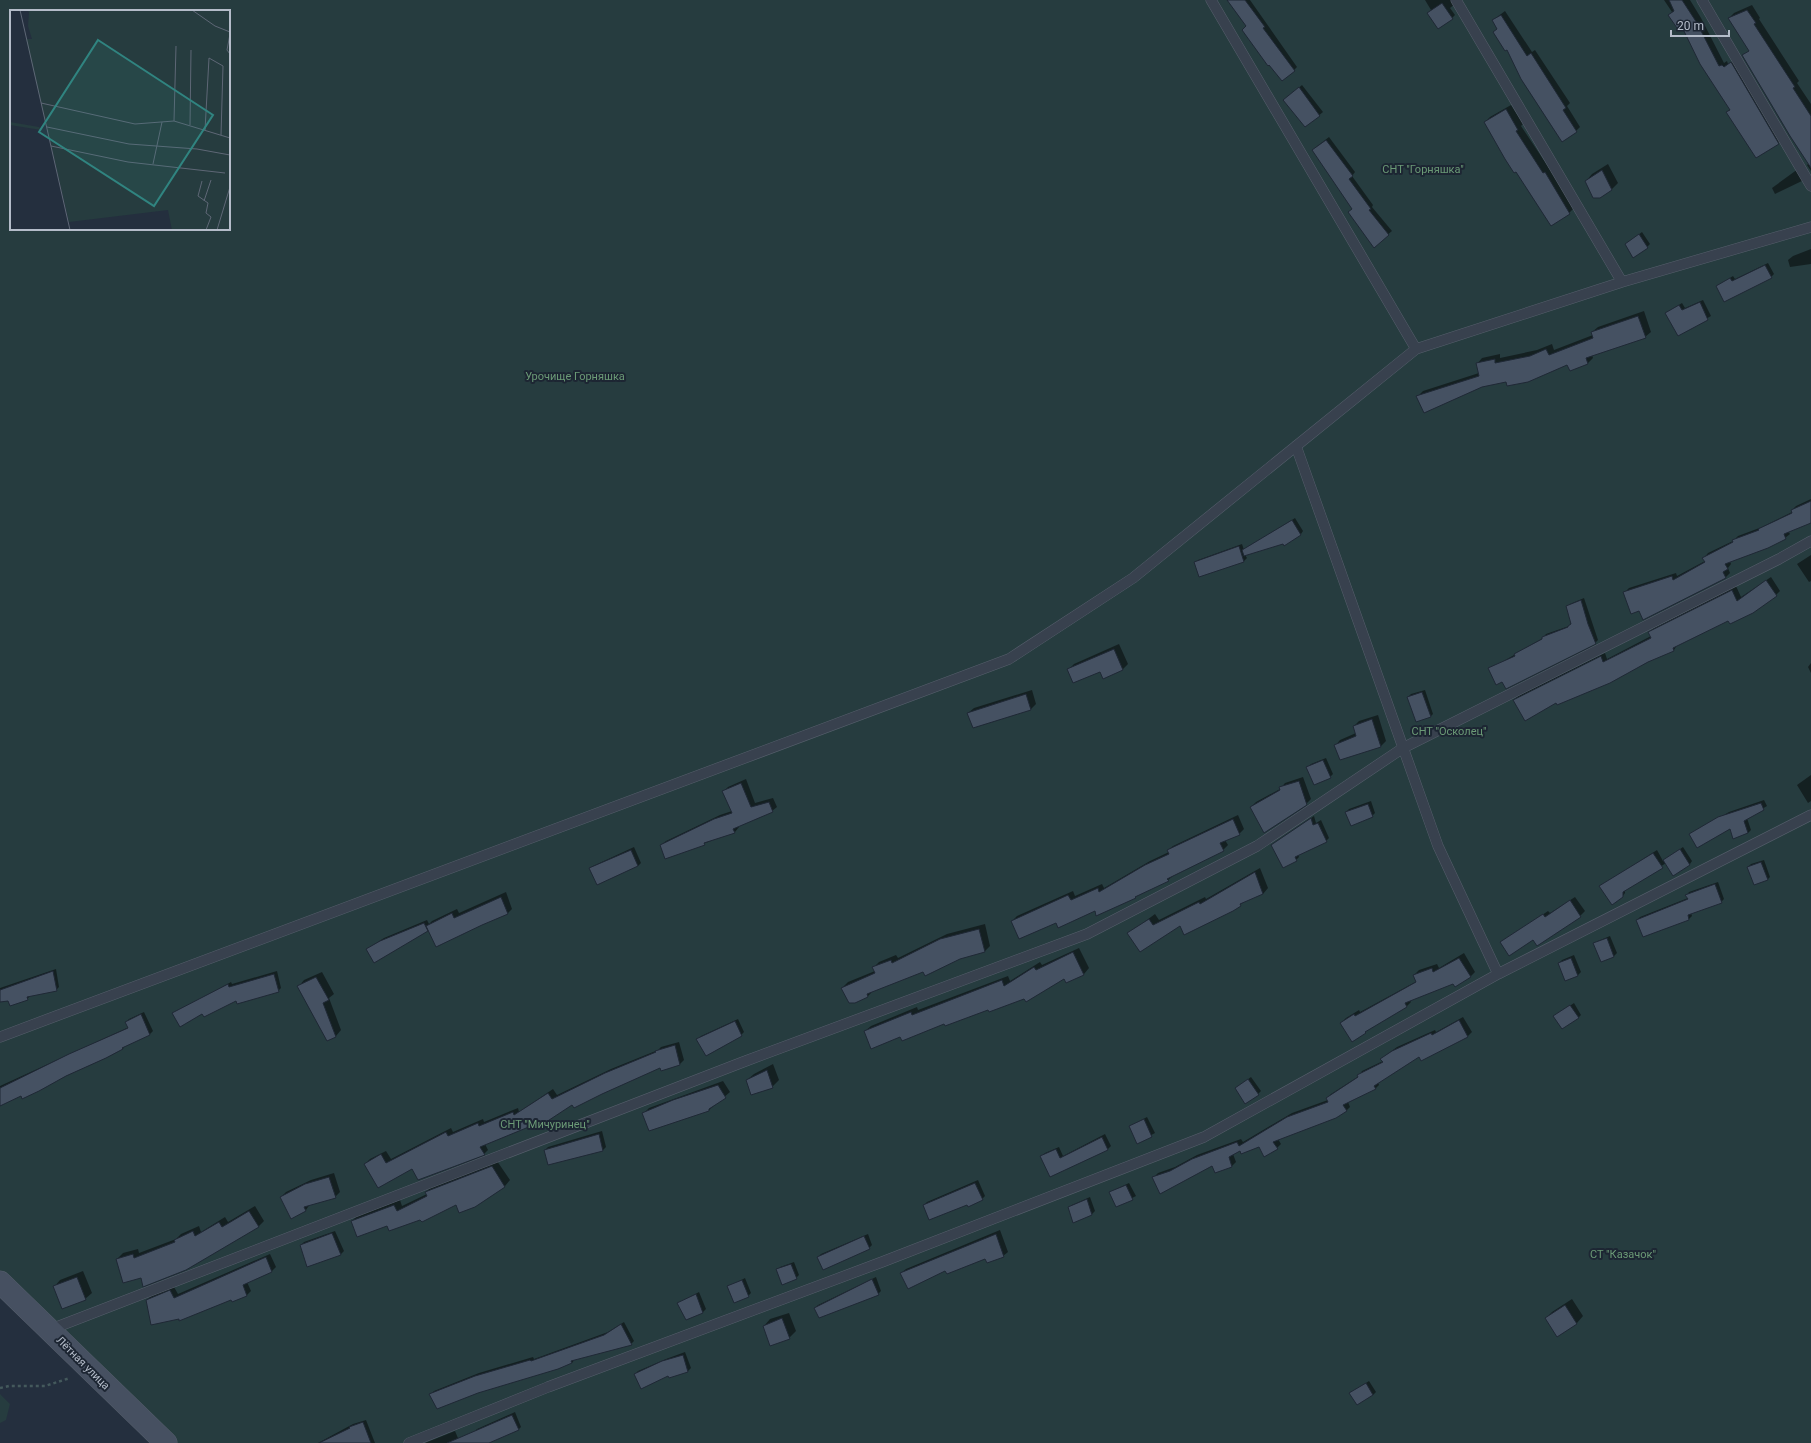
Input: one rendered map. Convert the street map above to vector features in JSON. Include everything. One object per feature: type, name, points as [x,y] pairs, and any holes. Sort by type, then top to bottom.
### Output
[{"type":"street","name":"Лётная улица","points":[[0,1282],[166,1443]]},
{"type":"lane","points":[[1211,0],[1416,350]]},
{"type":"lane","points":[[1456,0],[1622,282]]},
{"type":"lane","points":[[1702,0],[1811,186]]},
{"type":"lane","points":[[0,1037],[1009,659],[1133,578],[1416,350],[1622,282],[1811,227]]},
{"type":"lane","points":[[1296,446],[1438,846],[1498,974]]},
{"type":"lane","points":[[49,1330],[743,1062],[1087,934],[1258,846],[1403,748],[1765,566],[1811,541]]},
{"type":"lane","points":[[409,1443],[548,1387],[882,1262],[1204,1138],[1498,974],[1811,815]]},
{"type":"path","points":[[0,1388],[9,1386],[45,1386],[92,1372]]},
{"type":"green space","points":[[0,0],[1811,0],[1811,1443],[163,1443],[0,1286]]},
{"type":"green space","points":[[0,1394],[10,1404],[6,1420],[0,1423]]},
{"type":"building","points":[[1227,0],[1245,0],[1265,27],[1263,28],[1295,71],[1282,81],[1269,65],[1268,66],[1242,30],[1246,26]]},
{"type":"building","points":[[1669,0],[1682,0],[1697,23],[1719,66],[1722,65],[1724,67],[1731,62],[1779,144],[1756,158],[1726,112],[1730,110],[1700,64],[1681,25],[1677,28],[1668,15],[1674,11]]},
{"type":"building","points":[[1442,3],[1453,19],[1438,29],[1427,13]]},
{"type":"building","points":[[1747,10],[1756,23],[1754,24],[1795,87],[1793,88],[1811,116],[1811,168],[1790,136],[1742,55],[1749,51],[1728,18]]},
{"type":"building","points":[[1501,15],[1527,56],[1531,53],[1566,108],[1563,110],[1577,132],[1562,142],[1521,79],[1507,50],[1505,51],[1493,32],[1497,29],[1492,20]]},
{"type":"building","points":[[1299,87],[1320,116],[1305,127],[1283,100]]},
{"type":"building","points":[[1506,109],[1518,130],[1516,131],[1543,173],[1545,172],[1570,214],[1551,226],[1516,172],[1514,173],[1484,122]]},
{"type":"building","points":[[1326,140],[1353,176],[1349,179],[1371,209],[1369,210],[1389,235],[1374,248],[1348,212],[1352,209],[1312,150]]},
{"type":"building","points":[[1602,170],[1612,190],[1600,198],[1593,198],[1585,181]]},
{"type":"building","points":[[1639,234],[1648,248],[1633,258],[1625,244]]},
{"type":"building","points":[[1765,265],[1772,278],[1724,302],[1716,286],[1730,278],[1732,281]]},
{"type":"building","points":[[1700,302],[1708,320],[1678,336],[1665,313],[1679,305],[1682,310]]},
{"type":"building","points":[[1638,316],[1646,338],[1586,358],[1588,364],[1570,371],[1567,365],[1528,382],[1507,386],[1506,382],[1482,387],[1424,413],[1416,396],[1479,376],[1476,363],[1495,359],[1495,363],[1530,356],[1546,349],[1549,355],[1593,338],[1591,332]]},
{"type":"building","points":[[1811,501],[1811,523],[1784,534],[1786,539],[1768,548],[1725,564],[1728,569],[1723,572],[1726,578],[1643,620],[1639,611],[1631,614],[1623,592],[1672,576],[1673,580],[1705,562],[1702,558],[1733,542],[1732,540],[1759,530],[1758,529],[1792,513],[1791,510]]},
{"type":"building","points":[[1292,520],[1301,535],[1284,546],[1283,544],[1244,556],[1242,550]]},
{"type":"building","points":[[1239,546],[1244,562],[1199,577],[1194,562]]},
{"type":"building","points":[[1766,580],[1777,596],[1753,613],[1730,624],[1728,621],[1673,648],[1674,651],[1648,662],[1610,683],[1557,705],[1556,703],[1525,721],[1513,700],[1601,656],[1603,662],[1651,638],[1648,632],[1732,590],[1737,601]]},
{"type":"building","points":[[1581,600],[1596,644],[1506,689],[1502,682],[1496,685],[1488,668],[1515,656],[1514,654],[1542,639],[1542,637],[1568,627],[1571,624],[1566,606]]},
{"type":"building","points":[[1114,649],[1123,670],[1103,679],[1100,672],[1073,683],[1067,669]]},
{"type":"building","points":[[1422,692],[1431,717],[1416,722],[1407,697]]},
{"type":"building","points":[[1026,694],[1031,710],[973,728],[967,713]]},
{"type":"building","points":[[1372,719],[1381,747],[1340,760],[1334,745],[1356,736],[1353,726]]},
{"type":"building","points":[[1323,760],[1331,778],[1314,785],[1306,767]]},
{"type":"building","points":[[1299,781],[1307,805],[1264,833],[1250,807],[1280,790],[1279,787]]},
{"type":"building","points":[[741,783],[751,807],[769,802],[773,812],[733,829],[735,833],[704,843],[705,845],[665,859],[660,845],[714,819],[732,813],[722,791]]},
{"type":"building","points":[[1761,803],[1764,810],[1744,821],[1748,833],[1733,839],[1730,829],[1697,848],[1689,834],[1718,817]]},
{"type":"building","points":[[1368,804],[1373,817],[1351,826],[1345,812]]},
{"type":"building","points":[[1311,818],[1313,825],[1318,823],[1327,842],[1295,857],[1297,861],[1283,868],[1271,845]]},
{"type":"building","points":[[1233,819],[1240,835],[1220,843],[1224,851],[1167,879],[1169,881],[1135,897],[1136,898],[1096,916],[1095,911],[1058,928],[1056,923],[1019,939],[1011,921],[1068,895],[1071,900],[1098,888],[1099,892],[1145,865],[1169,854],[1167,850]]},
{"type":"building","points":[[1680,849],[1690,865],[1673,876],[1663,860]]},
{"type":"building","points":[[631,850],[638,866],[597,885],[589,868]]},
{"type":"building","points":[[1653,853],[1663,868],[1623,892],[1623,897],[1612,905],[1599,886]]},
{"type":"building","points":[[1761,862],[1768,880],[1754,885],[1747,867]]},
{"type":"building","points":[[1255,872],[1263,894],[1240,904],[1241,906],[1233,911],[1184,935],[1180,926],[1140,952],[1127,933],[1149,919],[1153,925],[1199,902],[1200,904]]},
{"type":"building","points":[[1715,884],[1722,903],[1688,915],[1689,920],[1643,937],[1636,920],[1688,899],[1685,895]]},
{"type":"building","points":[[501,897],[508,914],[436,947],[426,926],[452,913],[454,918]]},
{"type":"building","points":[[1570,900],[1581,917],[1537,946],[1533,940],[1509,956],[1500,942],[1543,914],[1545,917]]},
{"type":"building","points":[[424,923],[428,931],[374,963],[366,949],[380,941]]},
{"type":"building","points":[[979,929],[985,952],[960,959],[925,976],[923,972],[867,994],[868,997],[855,1003],[849,1003],[841,988],[875,973],[872,967],[891,960],[892,963],[940,939]]},
{"type":"building","points":[[1607,938],[1614,957],[1601,962],[1593,943]]},
{"type":"building","points":[[1073,952],[1084,975],[1066,983],[1064,979],[1026,1002],[1024,999],[989,1012],[988,1010],[945,1026],[944,1024],[902,1041],[900,1037],[871,1049],[864,1031],[911,1012],[912,1015],[1002,980],[1004,986],[1034,967],[1036,970]]},
{"type":"building","points":[[1459,958],[1471,977],[1455,987],[1453,984],[1405,1003],[1407,1007],[1365,1032],[1366,1033],[1352,1042],[1340,1023],[1354,1014],[1355,1016],[1416,982],[1413,975],[1432,968],[1433,972]]},
{"type":"building","points":[[1571,958],[1578,976],[1565,981],[1558,963]]},
{"type":"building","points":[[53,971],[57,991],[27,997],[28,1000],[10,1006],[8,1001],[0,1002],[0,990]]},
{"type":"building","points":[[274,974],[279,992],[237,1004],[236,1001],[204,1017],[202,1014],[180,1027],[172,1013],[228,984],[229,987]]},
{"type":"building","points":[[316,977],[329,1000],[323,1003],[336,1037],[327,1041],[297,986]]},
{"type":"building","points":[[1570,1005],[1579,1018],[1562,1029],[1553,1016]]},
{"type":"building","points":[[141,1014],[150,1035],[122,1048],[123,1049],[106,1058],[66,1076],[39,1091],[22,1099],[21,1096],[0,1106],[0,1088],[69,1054],[128,1028],[125,1022]]},
{"type":"building","points":[[1459,1020],[1468,1037],[1421,1061],[1419,1057],[1374,1086],[1376,1089],[1343,1105],[1347,1111],[1336,1118],[1273,1142],[1278,1149],[1264,1157],[1259,1147],[1241,1154],[1240,1151],[1229,1157],[1232,1167],[1215,1173],[1212,1166],[1160,1194],[1152,1177],[1170,1171],[1192,1159],[1237,1142],[1239,1146],[1287,1117],[1328,1102],[1326,1098],[1358,1077],[1357,1075],[1383,1062],[1380,1059],[1392,1051],[1431,1033],[1432,1035]]},
{"type":"building","points":[[735,1021],[742,1036],[706,1056],[696,1039]]},
{"type":"building","points":[[675,1045],[680,1065],[661,1071],[660,1068],[574,1108],[572,1105],[537,1128],[536,1124],[480,1147],[485,1155],[418,1180],[412,1169],[378,1188],[364,1164],[381,1154],[386,1163],[446,1132],[448,1136],[478,1123],[479,1126],[513,1112],[514,1115],[548,1093],[552,1099],[605,1073],[656,1052],[655,1051]]},
{"type":"building","points":[[767,1070],[773,1088],[751,1095],[746,1080]]},
{"type":"building","points":[[1248,1079],[1259,1095],[1245,1104],[1235,1088]]},
{"type":"building","points":[[718,1085],[726,1098],[709,1109],[709,1111],[649,1131],[642,1113],[673,1100]]},
{"type":"building","points":[[1144,1119],[1152,1137],[1137,1144],[1129,1126]]},
{"type":"building","points":[[599,1134],[603,1151],[548,1165],[544,1150]]},
{"type":"building","points":[[1102,1137],[1108,1150],[1050,1177],[1040,1156],[1056,1149],[1060,1158]]},
{"type":"building","points":[[492,1166],[505,1187],[475,1207],[459,1213],[456,1205],[422,1222],[420,1220],[389,1231],[387,1226],[357,1237],[351,1221],[394,1205],[397,1211],[427,1196],[425,1192]]},
{"type":"building","points":[[329,1177],[336,1198],[304,1207],[306,1211],[291,1219],[280,1197],[305,1184]]},
{"type":"building","points":[[975,1183],[983,1200],[968,1207],[967,1205],[929,1220],[923,1205]]},
{"type":"building","points":[[1126,1185],[1133,1200],[1116,1207],[1109,1192]]},
{"type":"building","points":[[1087,1199],[1092,1215],[1073,1223],[1068,1207]]},
{"type":"building","points":[[249,1211],[259,1227],[186,1270],[143,1287],[141,1278],[123,1283],[116,1259],[133,1254],[134,1258],[175,1242],[174,1240],[193,1231],[195,1236],[219,1222],[222,1227]]},
{"type":"building","points":[[332,1233],[341,1255],[307,1267],[300,1245]]},
{"type":"building","points":[[996,1234],[1004,1257],[987,1263],[985,1259],[947,1274],[945,1271],[908,1289],[900,1273]]},
{"type":"building","points":[[864,1236],[870,1249],[823,1270],[817,1257]]},
{"type":"building","points":[[266,1257],[272,1272],[243,1285],[247,1296],[232,1302],[231,1300],[179,1321],[179,1319],[151,1325],[146,1300],[170,1290],[174,1298]]},
{"type":"building","points":[[791,1264],[797,1279],[782,1285],[776,1269]]},
{"type":"building","points":[[77,1277],[86,1300],[62,1309],[53,1286]]},
{"type":"building","points":[[872,1279],[879,1295],[819,1318],[814,1308]]},
{"type":"building","points":[[742,1280],[749,1297],[734,1303],[727,1286]]},
{"type":"building","points":[[696,1294],[703,1313],[686,1320],[677,1303]]},
{"type":"building","points":[[1565,1305],[1577,1324],[1557,1337],[1545,1318]]},
{"type":"building","points":[[782,1318],[790,1339],[770,1346],[763,1326]]},
{"type":"building","points":[[621,1324],[632,1345],[571,1361],[572,1363],[558,1369],[478,1393],[437,1409],[429,1394],[475,1376],[530,1360],[531,1361],[604,1335]]},
{"type":"building","points":[[683,1355],[688,1372],[669,1378],[668,1376],[641,1389],[634,1374],[662,1361]]},
{"type":"building","points":[[1366,1383],[1373,1395],[1357,1405],[1349,1393]]},
{"type":"building","points":[[512,1415],[519,1430],[489,1443],[447,1443]]},
{"type":"building","points":[[363,1422],[371,1443],[319,1443],[350,1428],[349,1427]]},
{"type":"park label","name":"СНТ \"Горняшка\"","points":[[1423,169]]},
{"type":"park label","name":"Урочище Горняшка","points":[[575,376]]},
{"type":"park label","name":"СНТ \"Осколец\"","points":[[1449,731]]},
{"type":"park label","name":"СНТ \"Мичуринец\"","points":[[545,1124]]},
{"type":"park label","name":"СТ \"Казачок\"","points":[[1623,1254]]}]
